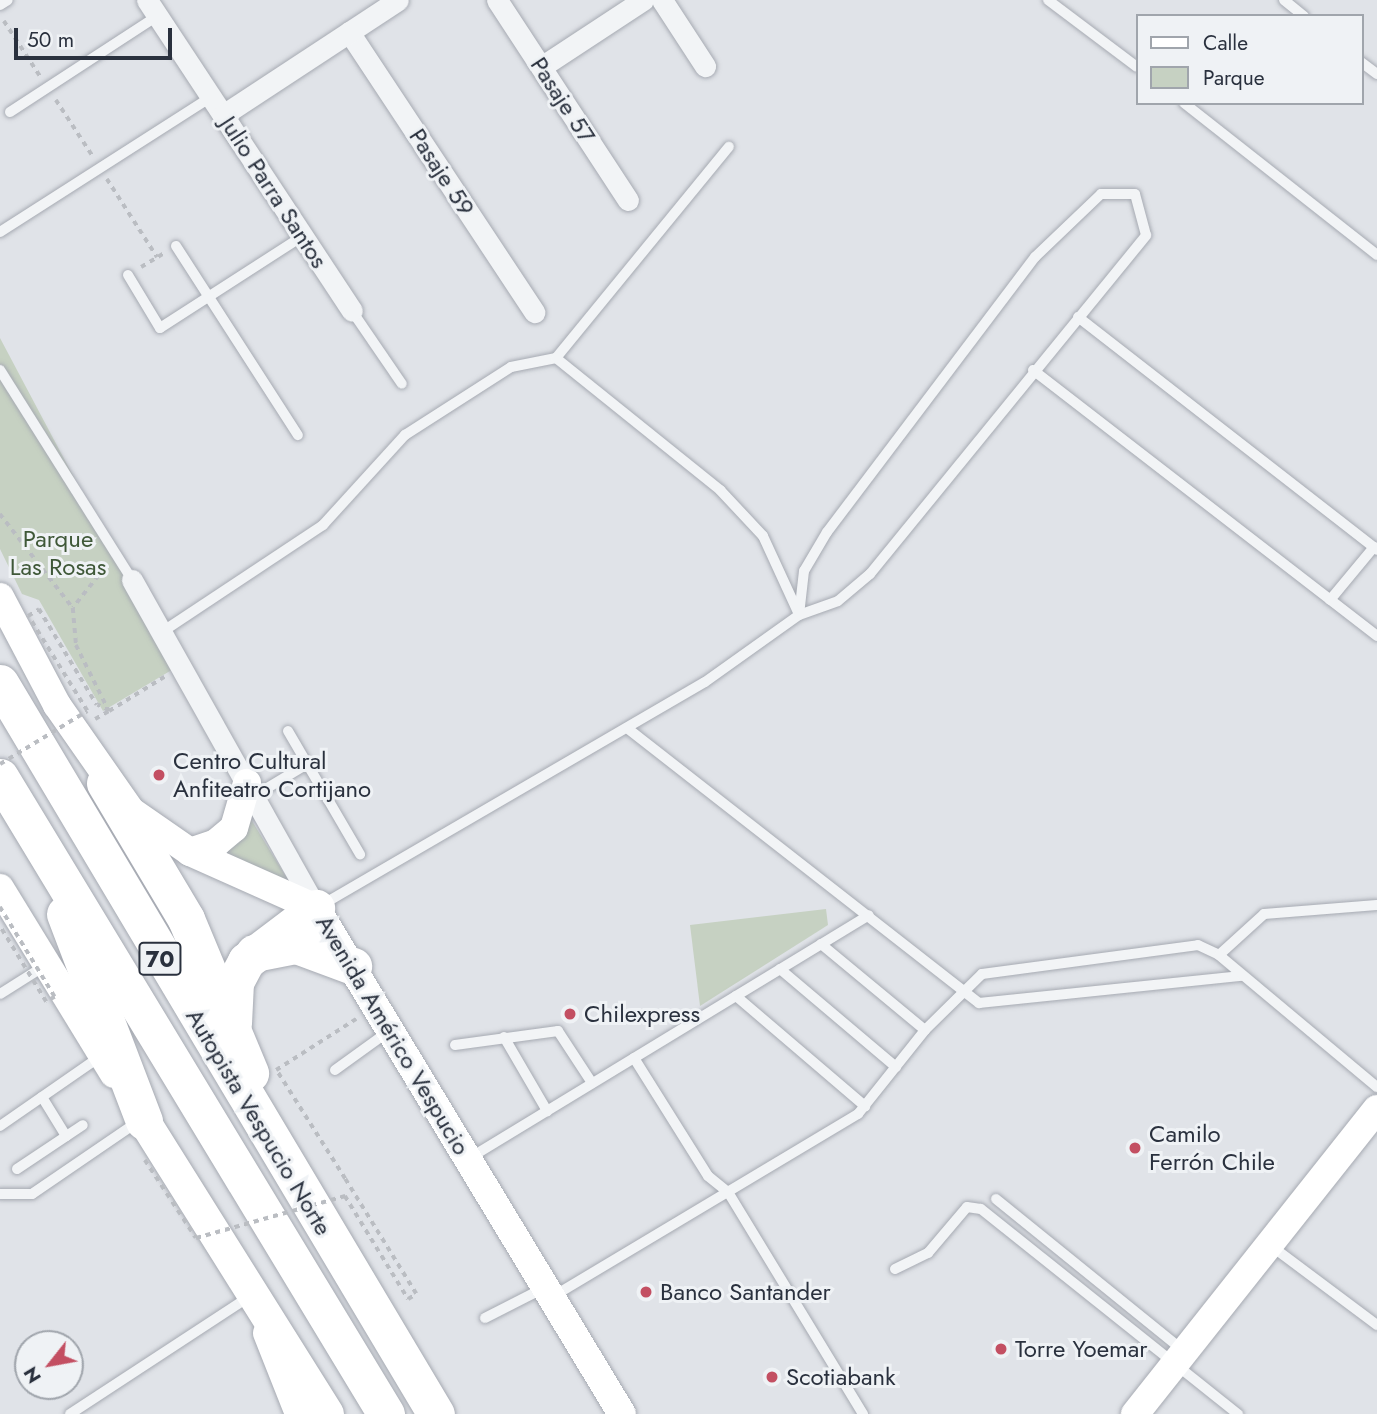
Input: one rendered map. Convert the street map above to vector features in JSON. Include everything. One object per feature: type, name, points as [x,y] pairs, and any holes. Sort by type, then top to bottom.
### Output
[{"type":"highway","name":"Autopista Vespucio Norte","points":[[0,683],[306,1199],[434,1409]]},
{"type":"highway","name":"Autopista Vespucio Norte","points":[[0,777],[385,1414]]},
{"type":"highway","points":[[106,783],[186,919],[306,1199]]},
{"type":"highway","points":[[40,844],[143,1120]]},
{"type":"highway","points":[[234,1031],[235,982],[253,954],[316,908]]},
{"type":"highway","points":[[253,954],[296,945],[354,966]]},
{"type":"main road","name":"Avenida Américo Vespucio","points":[[0,597],[106,783],[147,825],[190,852],[316,908],[378,1005],[547,1293],[622,1414]]},
{"type":"main road","points":[[190,852],[216,843],[234,828],[251,790]]},
{"type":"main road","points":[[0,888],[328,1414]]},
{"type":"main road","points":[[1135,1414],[1377,1108]]},
{"type":"main road","points":[[253,1294],[299,1414]]},
{"type":"street","points":[[223,115],[398,0]]},
{"type":"street","name":"Pasaje 57","points":[[497,0],[628,200]]},
{"type":"street","points":[[541,67],[643,0]]},
{"type":"street","points":[[662,0],[705,66]]},
{"type":"street","name":"Julio Parra Santos","points":[[152,8],[352,311]]},
{"type":"street","name":"Pasaje 59","points":[[349,32],[534,312]]},
{"type":"street","points":[[132,580],[184,664],[316,908]]},
{"type":"lane","points":[[0,5],[8,0]]},
{"type":"lane","points":[[1048,0],[1136,66]]},
{"type":"lane","points":[[1284,0],[1302,14]]},
{"type":"lane","points":[[10,112],[48,88],[152,8]]},
{"type":"lane","points":[[0,233],[211,97]]},
{"type":"lane","points":[[1187,105],[1377,255]]},
{"type":"lane","points":[[164,630],[324,525],[405,435],[511,367],[556,358],[729,147]]},
{"type":"lane","points":[[316,908],[627,728],[799,615],[838,601],[870,574],[1033,370],[1146,235],[1145,214],[1135,194],[1121,189],[1101,194],[1078,211],[993,312],[827,532],[804,571],[799,615]]},
{"type":"lane","points":[[128,275],[160,328],[303,236]]},
{"type":"lane","points":[[176,246],[298,435]]},
{"type":"lane","name":"Julio Parra Santos","points":[[352,311],[402,384]]},
{"type":"lane","points":[[1078,317],[1376,548],[1330,600]]},
{"type":"lane","points":[[556,358],[720,490],[763,536],[799,615]]},
{"type":"lane","points":[[0,370],[132,580]]},
{"type":"lane","points":[[1033,370],[1377,636]]},
{"type":"lane","points":[[627,728],[963,990],[989,1007],[1242,976]]},
{"type":"lane","points":[[288,731],[359,854]]},
{"type":"lane","points":[[251,790],[307,764]]},
{"type":"lane","points":[[1219,955],[1264,914],[1377,905]]},
{"type":"lane","points":[[468,1159],[869,915]]},
{"type":"lane","points":[[821,944],[925,1030]]},
{"type":"lane","points":[[485,1318],[547,1293],[729,1192],[865,1106],[925,1030],[982,974],[1177,945],[1198,945],[1219,955],[1377,1087]]},
{"type":"lane","points":[[0,995],[46,965]]},
{"type":"lane","points":[[780,969],[896,1067]]},
{"type":"lane","points":[[736,996],[865,1106]]},
{"type":"lane","points":[[335,1070],[392,1029]]},
{"type":"lane","points":[[455,1045],[558,1031],[592,1083]]},
{"type":"lane","points":[[503,1037],[547,1111]]},
{"type":"lane","points":[[0,1126],[102,1055]]},
{"type":"lane","points":[[634,1058],[708,1176],[729,1192],[863,1414]]},
{"type":"lane","points":[[42,1097],[66,1136]]},
{"type":"lane","points":[[0,1194],[32,1194],[143,1120]]},
{"type":"lane","points":[[17,1169],[83,1125]]},
{"type":"lane","points":[[996,1199],[1180,1356],[1238,1414]]},
{"type":"lane","points":[[895,1269],[928,1253],[967,1207],[981,1209],[1180,1356]]},
{"type":"lane","points":[[1269,1245],[1377,1325]]},
{"type":"lane","points":[[69,1414],[253,1294]]},
{"type":"path","points":[[0,14],[157,257]]},
{"type":"path","points":[[128,275],[176,246]]},
{"type":"path","points":[[0,514],[73,608],[76,645],[109,710],[184,664]]},
{"type":"path","points":[[73,608],[117,556]]},
{"type":"path","points":[[0,764],[86,711],[28,615],[39,609],[97,705]]},
{"type":"path","points":[[0,907],[55,997],[46,1002],[0,928]]},
{"type":"path","points":[[145,1160],[196,1238],[345,1196],[408,1299],[416,1294],[276,1070],[378,1005]]},
{"type":"green space","name":"Parque Las Rosas","points":[[0,338],[175,668],[103,711],[39,600],[22,594],[0,549]]},
{"type":"green space","points":[[249,816],[291,885],[221,852]]},
{"type":"green space","points":[[826,909],[828,925],[700,1006],[690,925]]},
{"type":"place","name":"Centro Cultural Anfiteatro Cortijano","points":[[159,775]]},
{"type":"place","name":"Chilexpress","points":[[570,1014]]},
{"type":"place","name":"Camilo Ferrón Chile","points":[[1135,1148]]},
{"type":"place","name":"Banco Santander","points":[[646,1292]]},
{"type":"place","name":"Torre Yoemar","points":[[1001,1349]]},
{"type":"place","name":"Scotiabank","points":[[772,1377]]}]
